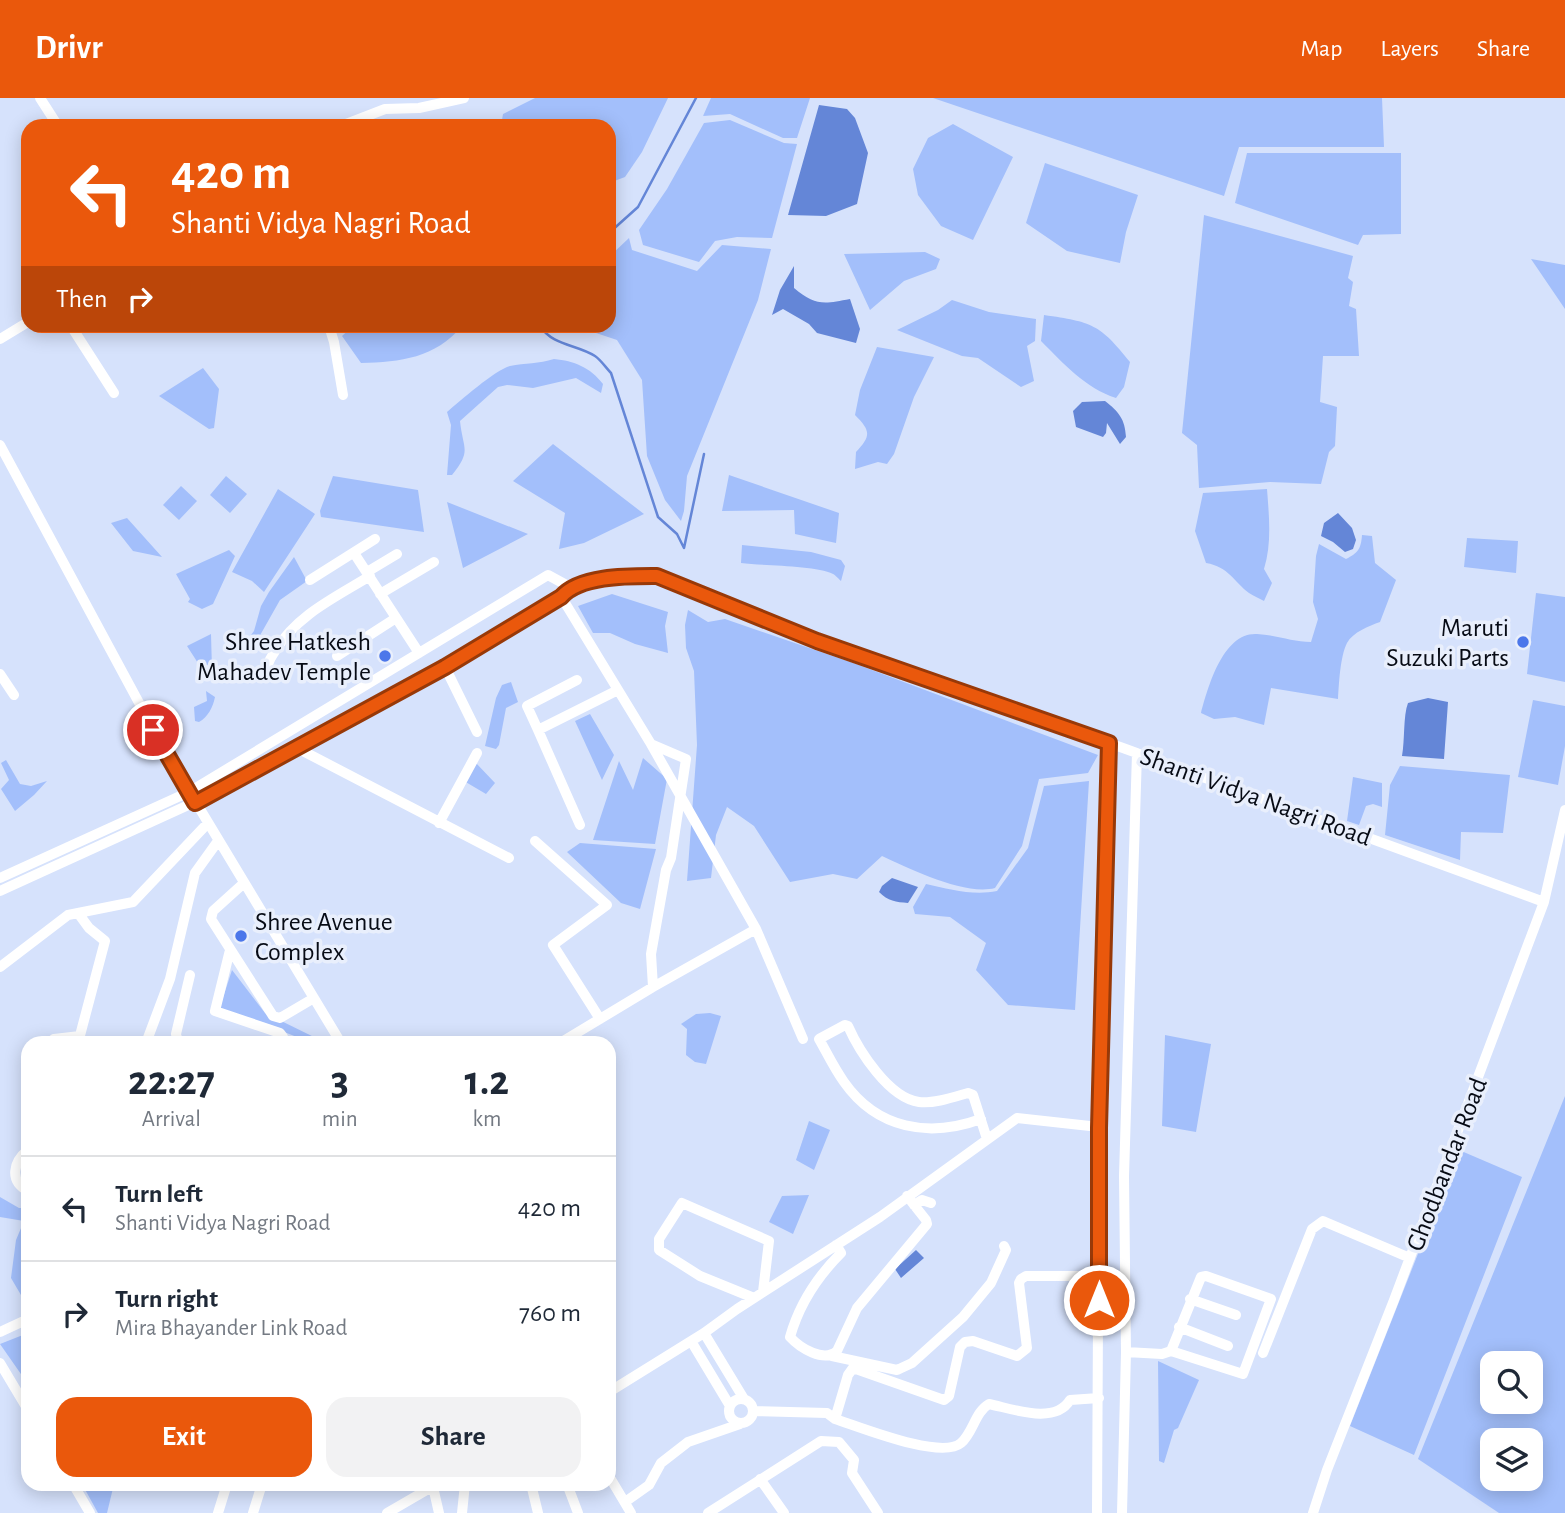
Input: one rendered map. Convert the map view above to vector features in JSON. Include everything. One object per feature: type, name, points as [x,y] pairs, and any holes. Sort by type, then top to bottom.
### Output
[{"type":"street","points":[[40,98],[54,119]]},
{"type":"street","points":[[364,119],[385,109],[419,108],[464,98]]},
{"type":"street","points":[[0,339],[21,326]]},
{"type":"street","points":[[75,333],[114,393]]},
{"type":"street","points":[[331,333],[343,395]]},
{"type":"street","points":[[0,445],[195,803],[337,1036]]},
{"type":"street","points":[[310,580],[375,540]]},
{"type":"street","points":[[354,553],[419,653]]},
{"type":"street","points":[[280,676],[268,671],[267,664],[283,638],[302,618],[397,554]]},
{"type":"street","points":[[380,594],[434,562]]},
{"type":"street","points":[[0,891],[195,803],[445,667],[561,597],[570,587],[548,575]]},
{"type":"street","points":[[548,575],[651,744],[756,929],[803,1039]]},
{"type":"street","points":[[0,878],[189,792],[548,575]]},
{"type":"street","name":"Shanti Vidya Nagri Road","points":[[570,587],[622,576],[657,576],[817,641],[1138,753],[1544,902]]},
{"type":"street","points":[[337,656],[396,618]]},
{"type":"street","points":[[445,667],[477,732]]},
{"type":"street","points":[[0,674],[14,695]]},
{"type":"street","points":[[577,680],[527,706],[580,825]]},
{"type":"street","points":[[538,730],[618,690]]},
{"type":"street","points":[[1097,1513],[1099,1128],[1109,743]]},
{"type":"street","points":[[651,744],[686,759],[651,954],[653,987]]},
{"type":"street","points":[[297,748],[509,858]]},
{"type":"street","points":[[439,823],[477,753]]},
{"type":"street","points":[[1122,1513],[1126,1352],[1124,1176],[1138,753]]},
{"type":"street","name":"Ghodbandar Road","points":[[1313,1513],[1326,1470],[1410,1258],[1544,902],[1565,810]]},
{"type":"street","points":[[139,815],[144,826]]},
{"type":"street","points":[[0,967],[68,915],[133,902],[207,824]]},
{"type":"street","points":[[91,837],[97,847]]},
{"type":"street","points":[[149,1036],[170,979],[195,873],[218,841]]},
{"type":"street","points":[[535,841],[607,905],[553,944],[600,1019]]},
{"type":"street","points":[[244,883],[211,915],[211,919],[273,1016],[281,1018],[314,998]]},
{"type":"street","points":[[78,913],[89,928],[105,941],[80,1036]]},
{"type":"street","points":[[572,1036],[756,929]]},
{"type":"street","points":[[230,950],[215,1011],[280,1032],[282,1036]]},
{"type":"street","points":[[176,1036],[190,975]]},
{"type":"street","points":[[981,1119],[964,1125],[922,1130],[884,1117],[860,1100],[844,1083],[820,1037],[848,1026],[878,1076],[918,1102],[968,1093],[973,1096],[981,1119],[987,1139]]},
{"type":"street","points":[[616,1388],[836,1245],[911,1200],[1017,1118],[1099,1128]]},
{"type":"street","points":[[21,1155],[15,1176],[21,1186]]},
{"type":"street","points":[[911,1200],[931,1203]]},
{"type":"street","points":[[832,1356],[837,1352],[857,1308],[927,1224],[911,1200]]},
{"type":"street","points":[[682,1203],[769,1241],[759,1295],[700,1276],[659,1250],[659,1239],[682,1203]]},
{"type":"street","points":[[1263,1353],[1312,1228],[1324,1221],[1410,1258]]},
{"type":"street","points":[[836,1245],[841,1254],[825,1269],[808,1296],[790,1337],[823,1357],[832,1356],[897,1370],[912,1363],[963,1317],[991,1283],[1006,1250],[1004,1247]]},
{"type":"street","points":[[835,1419],[848,1375],[853,1368],[944,1399],[949,1396],[960,1347],[965,1342],[973,1341],[1017,1356],[1027,1348],[1019,1283],[1021,1279],[1026,1276],[1098,1276]]},
{"type":"street","points":[[1126,1352],[1162,1354],[1171,1350],[1243,1374],[1271,1302],[1268,1297],[1206,1276],[1201,1277],[1197,1281],[1171,1350]]},
{"type":"street","points":[[1190,1299],[1237,1315]]},
{"type":"street","points":[[0,1332],[21,1322]]},
{"type":"street","points":[[1179,1327],[1228,1346]]},
{"type":"street","points":[[616,1513],[628,1507],[649,1485],[661,1463],[688,1441],[748,1422],[754,1411],[704,1333]]},
{"type":"street","points":[[691,1341],[730,1406],[730,1417],[740,1424]]},
{"type":"street","points":[[0,1363],[21,1398]]},
{"type":"street","points":[[754,1411],[827,1413],[835,1419],[929,1448],[947,1450],[961,1443],[982,1408],[989,1404],[1052,1414],[1066,1406],[1070,1400],[1099,1398]]},
{"type":"street","points":[[730,1406],[736,1400],[744,1399]]},
{"type":"street","points":[[708,1513],[821,1441],[839,1442],[854,1460],[852,1474],[878,1513]]},
{"type":"street","points":[[760,1479],[784,1513]]},
{"type":"street","points":[[616,1487],[628,1507]]},
{"type":"street","points":[[77,1491],[90,1513]]},
{"type":"street","points":[[218,1513],[225,1491]]},
{"type":"street","points":[[253,1513],[260,1491]]},
{"type":"street","points":[[387,1513],[425,1491]]},
{"type":"street","points":[[436,1491],[439,1513]]},
{"type":"street","points":[[462,1513],[464,1491]]},
{"type":"street","points":[[533,1491],[538,1513]]},
{"type":"street","points":[[569,1491],[578,1513]]},
{"type":"shaded area","points":[[535,98],[668,98],[642,152],[625,177],[616,180],[616,119],[502,119],[503,114]]},
{"type":"shaded area","points":[[711,98],[810,98],[797,138],[783,138],[730,114],[703,116]]},
{"type":"shaded area","points":[[933,98],[1382,98],[1384,147],[1239,147],[1224,196]]},
{"type":"shaded area","points":[[819,105],[847,109],[855,118],[868,153],[857,204],[826,216],[788,215]]},
{"type":"shaded area","points":[[730,120],[784,143],[797,144],[772,238],[737,237],[715,241],[699,262],[643,245],[639,230],[667,189],[704,123]]},
{"type":"shaded area","points":[[953,124],[1013,157],[973,240],[941,226],[918,195],[913,169],[928,138]]},
{"type":"shaded area","points":[[1247,153],[1401,153],[1401,234],[1363,235],[1358,245],[1235,203]]},
{"type":"shaded area","points":[[1045,163],[1138,195],[1126,232],[1120,263],[1067,251],[1026,223]]},
{"type":"shaded area","points":[[1204,215],[1353,256],[1348,278],[1353,282],[1349,306],[1356,309],[1359,356],[1323,356],[1320,402],[1337,407],[1335,446],[1329,452],[1321,484],[1270,482],[1199,488],[1197,445],[1182,433]]},
{"type":"shaded area","points":[[629,238],[632,250],[697,271],[722,245],[771,249],[758,300],[687,476],[681,521],[665,500],[647,456],[642,380],[617,340],[596,333],[616,333],[616,250]]},
{"type":"shaded area","points":[[925,252],[940,259],[936,269],[904,281],[870,310],[844,254]]},
{"type":"shaded area","points":[[1531,259],[1565,265],[1565,309]]},
{"type":"shaded area","points":[[794,266],[794,288],[808,298],[820,302],[850,299],[860,329],[856,343],[817,333],[809,324],[783,309],[772,315],[780,290]]},
{"type":"shaded area","points":[[952,300],[989,312],[1036,319],[1035,341],[1027,346],[1034,381],[1021,387],[978,358],[962,356],[897,330]]},
{"type":"shaded area","points":[[1044,315],[1094,327],[1120,349],[1130,362],[1124,387],[1116,398],[1084,381],[1041,341]]},
{"type":"shaded area","points":[[345,333],[456,333],[429,352],[403,359],[361,363],[342,336]]},
{"type":"shaded area","points":[[877,347],[934,357],[914,397],[894,454],[887,464],[878,462],[855,469],[856,452],[867,434],[864,425],[855,415],[860,390]]},
{"type":"shaded area","points":[[554,359],[575,363],[593,373],[603,384],[601,393],[576,378],[533,388],[507,385],[498,387],[460,421],[464,455],[452,475],[447,475],[451,425],[447,412],[478,386],[510,366]]},
{"type":"shaded area","points":[[203,368],[219,389],[214,428],[209,429],[159,396]]},
{"type":"shaded area","points":[[1105,401],[1118,412],[1123,421],[1126,437],[1120,444],[1107,423],[1103,437],[1076,427],[1073,411],[1082,402]]},
{"type":"shaded area","points":[[553,444],[644,514],[584,543],[559,549],[565,513],[513,481]]},
{"type":"shaded area","points":[[729,475],[839,513],[836,543],[795,534],[794,510],[722,511]]},
{"type":"shaded area","points":[[226,476],[247,494],[230,513],[210,495]]},
{"type":"shaded area","points":[[333,476],[418,490],[424,532],[321,517],[320,511]]},
{"type":"shaded area","points":[[181,486],[197,501],[179,520],[163,505]]},
{"type":"shaded area","points":[[278,489],[315,514],[264,592],[252,581],[232,572]]},
{"type":"shaded area","points":[[1267,489],[1269,539],[1264,569],[1272,583],[1264,601],[1249,593],[1225,571],[1206,563],[1195,531],[1203,493]]},
{"type":"shaded area","points":[[447,502],[528,534],[463,568]]},
{"type":"shaded area","points":[[1338,513],[1352,528],[1356,540],[1353,549],[1345,552],[1321,536],[1324,523]]},
{"type":"shaded area","points":[[127,518],[162,557],[133,551],[111,523]]},
{"type":"shaded area","points":[[1362,535],[1372,536],[1375,563],[1396,580],[1380,622],[1357,633],[1347,643],[1341,663],[1338,699],[1271,688],[1264,725],[1235,717],[1214,719],[1201,713],[1219,663],[1235,642],[1245,636],[1257,634],[1311,642],[1318,619],[1313,602],[1319,544],[1346,559],[1358,550]]},
{"type":"shaded area","points":[[1467,538],[1518,541],[1516,573],[1464,567]]},
{"type":"shaded area","points":[[742,545],[811,552],[841,560],[845,566],[841,581],[833,574],[815,569],[741,563]]},
{"type":"shaded area","points":[[229,550],[235,556],[213,604],[202,609],[188,602],[190,599],[176,574]]},
{"type":"shaded area","points":[[294,557],[307,581],[280,600],[254,646],[245,650],[242,647],[254,631],[261,606]]},
{"type":"shaded area","points":[[1536,593],[1565,597],[1565,682],[1527,674]]},
{"type":"shaded area","points":[[612,594],[668,612],[665,626],[668,653],[635,644],[610,633],[593,633],[578,606]]},
{"type":"shaded area","points":[[688,610],[708,622],[725,619],[856,664],[1098,755],[1088,773],[1039,779],[1022,846],[995,888],[953,885],[882,856],[857,879],[833,874],[790,882],[754,826],[727,807],[716,835],[711,878],[687,881],[697,745],[694,671],[686,648],[685,625]]},
{"type":"shaded area","points":[[211,634],[212,670],[205,674],[187,646]]},
{"type":"shaded area","points":[[511,682],[518,702],[506,708],[496,749],[485,746],[496,698],[502,685]]},
{"type":"shaded area","points":[[206,691],[215,697],[213,704],[205,717],[199,722],[195,721],[194,707],[207,701]]},
{"type":"shaded area","points":[[1428,698],[1448,702],[1444,759],[1402,756],[1408,703]]},
{"type":"shaded area","points":[[1533,700],[1565,706],[1565,746],[1558,785],[1518,777]]},
{"type":"shaded area","points":[[590,714],[614,755],[602,780],[575,721]]},
{"type":"shaded area","points":[[643,758],[667,779],[655,844],[593,840],[619,761],[633,790]]},
{"type":"shaded area","points":[[6,760],[20,784],[31,786],[47,781],[15,811],[1,789],[9,780],[1,763]]},
{"type":"shaded area","points":[[476,763],[495,783],[486,794],[464,781]]},
{"type":"shaded area","points":[[1400,766],[1510,775],[1503,833],[1461,832],[1460,860],[1385,835],[1390,785]]},
{"type":"shaded area","points":[[1353,777],[1382,783],[1382,807],[1373,804],[1366,806],[1359,825],[1347,821]]},
{"type":"shaded area","points":[[1089,781],[1075,1010],[1008,1005],[976,970],[986,943],[950,917],[915,914],[913,907],[926,884],[970,892],[997,891],[1028,848],[1044,786]]},
{"type":"shaded area","points":[[580,843],[656,849],[640,909],[621,903],[567,852]]},
{"type":"shaded area","points":[[892,878],[918,887],[908,903],[892,900],[879,892]]},
{"type":"shaded area","points":[[232,970],[265,1013],[312,1036],[294,1036],[219,1010]]},
{"type":"shaded area","points":[[710,1013],[721,1016],[706,1064],[695,1062],[686,1055],[687,1029],[681,1024],[696,1014]]},
{"type":"shaded area","points":[[1165,1035],[1211,1044],[1196,1132],[1162,1126]]},
{"type":"shaded area","points":[[1565,1096],[1565,1513],[1499,1513],[1418,1459]]},
{"type":"shaded area","points":[[809,1121],[830,1130],[814,1170],[796,1160]]},
{"type":"shaded area","points":[[1459,1150],[1522,1177],[1414,1455],[1350,1426]]},
{"type":"shaded area","points":[[809,1195],[793,1234],[769,1222],[782,1196]]},
{"type":"shaded area","points":[[0,1197],[21,1208],[21,1220],[0,1217]]},
{"type":"shaded area","points":[[21,1228],[21,1295],[11,1278],[16,1240]]},
{"type":"shaded area","points":[[916,1250],[924,1258],[901,1278],[895,1269]]},
{"type":"shaded area","points":[[21,1336],[21,1374],[0,1344]]},
{"type":"shaded area","points":[[1158,1361],[1199,1380],[1178,1428],[1174,1430],[1164,1463],[1159,1461]]},
{"type":"shaded area","points":[[86,1491],[112,1491],[107,1513],[98,1513]]},
{"type":"waterway","points":[[616,227],[638,207],[696,98]]},
{"type":"waterway","points":[[545,333],[595,356],[611,373],[658,517],[677,534],[684,548],[704,454]]},
{"type":"place","name":"Maruti Suzuki Parts","points":[[1523,642]]},
{"type":"place","name":"Shree Hatkesh Mahadev Temple","points":[[385,656]]},
{"type":"place","name":"Shree Avenue Complex","points":[[241,936]]},
{"type":"route","points":[[153,730],[195,803],[445,667],[561,597],[570,587],[622,576],[657,576],[817,641],[1109,743],[1099,1128],[1099,1300]]}]
